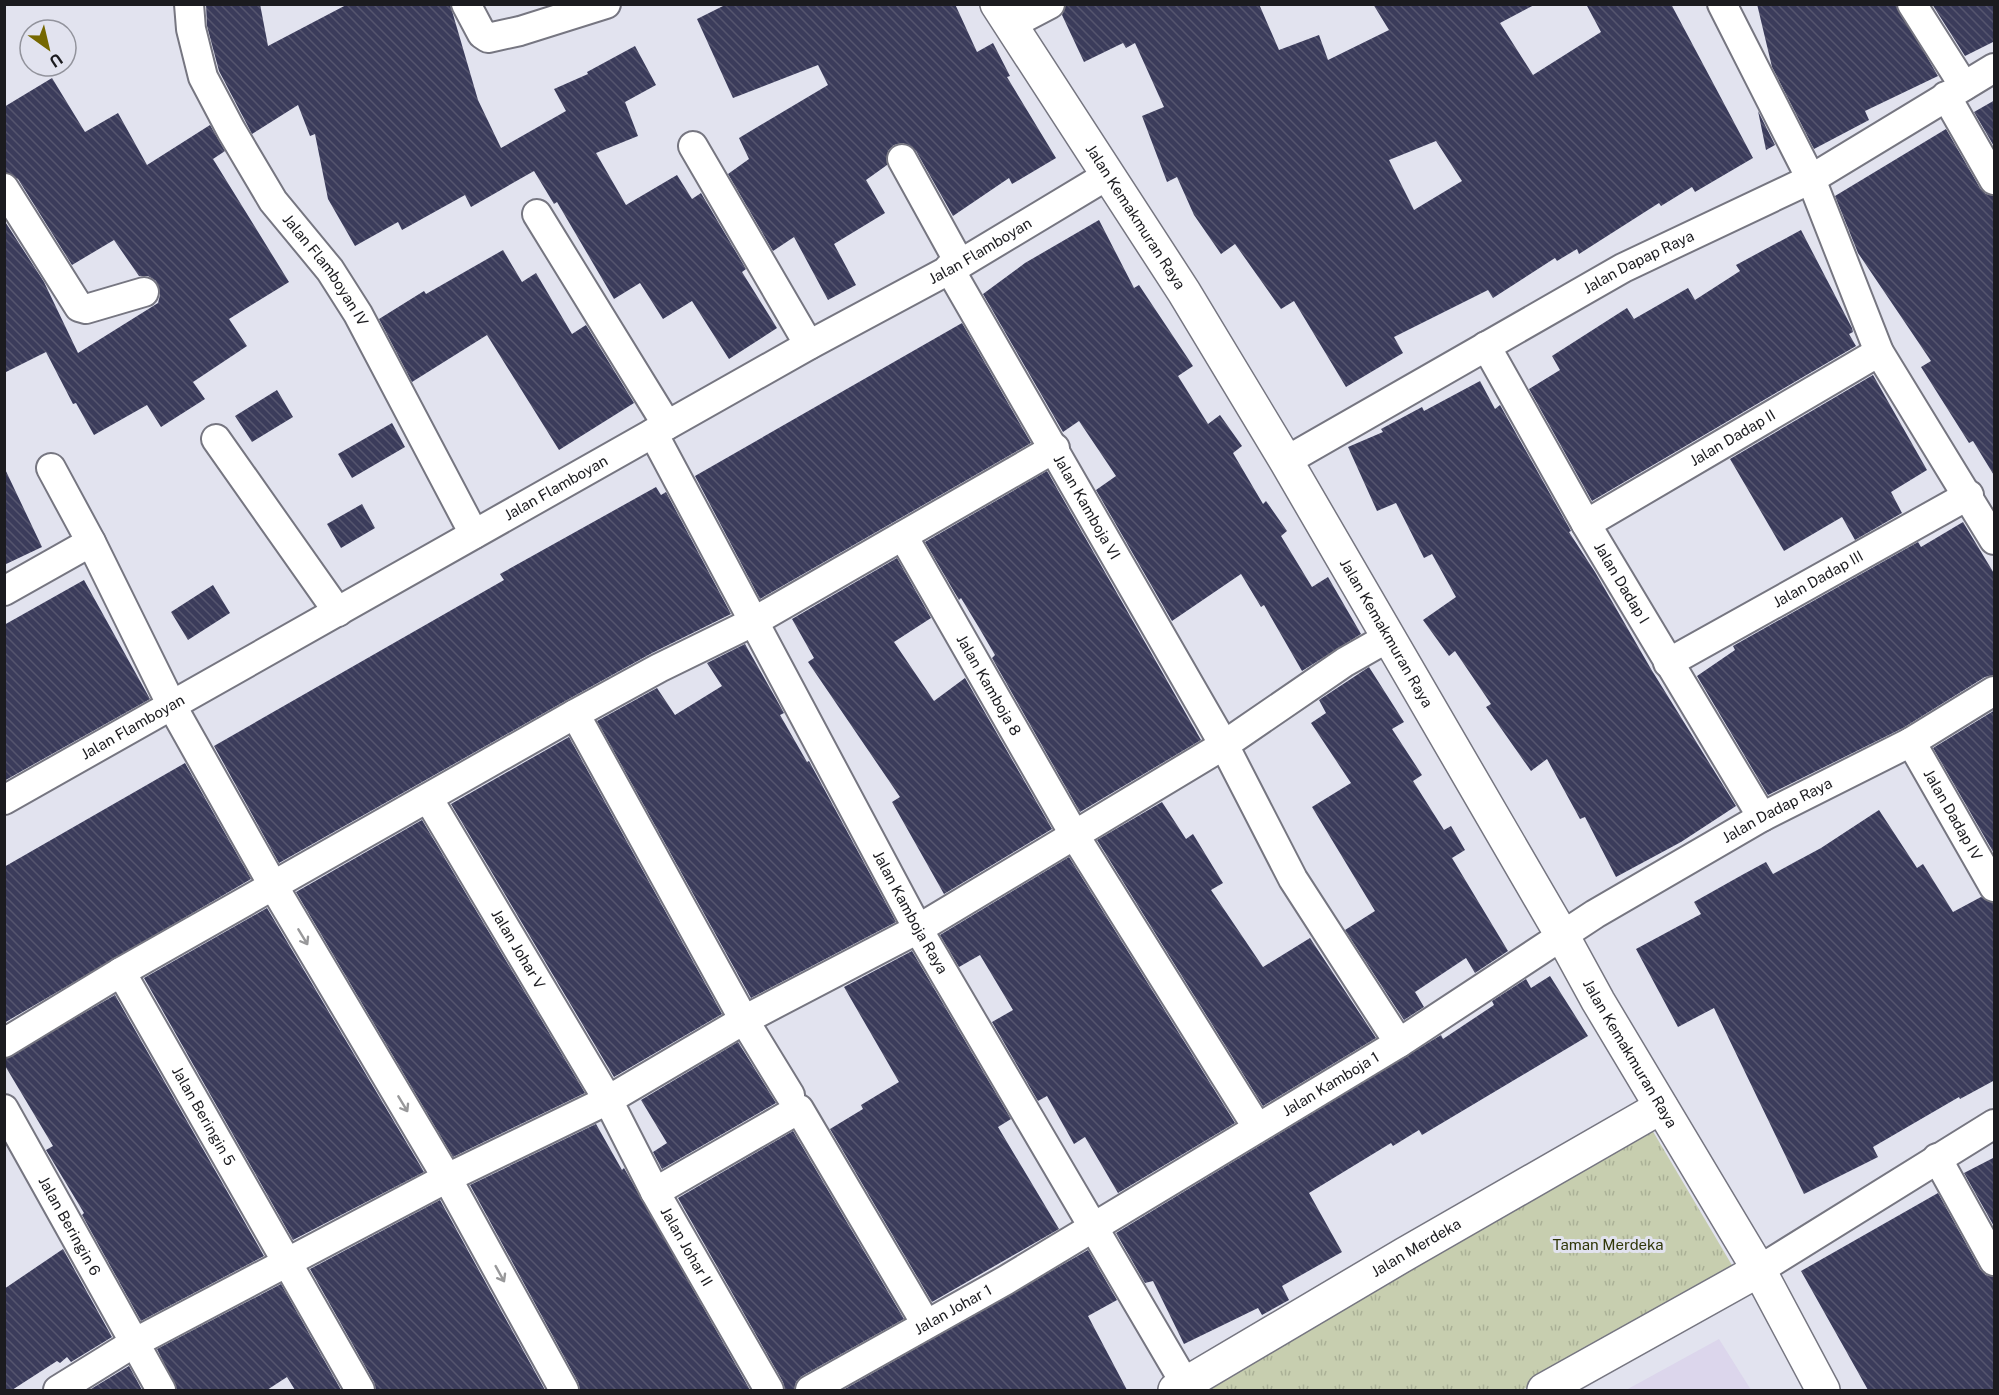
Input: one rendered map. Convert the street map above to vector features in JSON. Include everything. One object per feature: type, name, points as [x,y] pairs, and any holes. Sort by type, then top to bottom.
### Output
[{"type":"main road","name":"Jalan Kemakmuran Raya","points":[[1004,15],[1184,292],[1286,461],[1598,1001],[1759,1270],[1823,1390]]},
{"type":"main road","name":"Jalan Merdeka","points":[[1183,1388],[1661,1107]]},
{"type":"main road","points":[[1544,1390],[1759,1270]]},
{"type":"street","name":"Jalan Flamboyan IV","points":[[189,4],[191,29],[203,77],[231,130],[273,201],[330,270],[358,314],[474,534]]},
{"type":"street","points":[[466,4],[482,34],[488,38],[520,32],[606,4]]},
{"type":"street","points":[[1004,15],[1050,4]]},
{"type":"street","points":[[1722,4],[1811,179],[1879,352],[1995,540]]},
{"type":"street","points":[[1912,4],[1995,180]]},
{"type":"street","name":"Jalan Dapap Raya","points":[[1286,461],[1623,268],[1811,179],[1995,68]]},
{"type":"street","points":[[693,146],[809,345]]},
{"type":"street","name":"Jalan Kamboja VI","points":[[902,159],[955,266],[1055,448],[1224,745],[1293,879],[1399,1043]]},
{"type":"street","name":"Jalan Flamboyan","points":[[4,800],[809,345],[955,266],[1107,175]]},
{"type":"street","points":[[4,188],[79,307],[86,309],[144,292]]},
{"type":"street","name":"Jalan Kamboja Raya","points":[[537,214],[660,429],[753,622],[918,928],[1094,1226],[1183,1388]]},
{"type":"street","name":"Jalan Dadap I","points":[[1486,346],[1586,524],[1762,817]]},
{"type":"street","name":"Jalan Dadap II","points":[[1586,524],[1879,352]]},
{"type":"street","points":[[216,439],[338,612]]},
{"type":"street","points":[[4,1043],[121,972],[575,714],[659,668],[753,622],[1055,448]]},
{"type":"street","points":[[51,468],[91,542],[172,706],[274,887],[447,1178],[564,1390]]},
{"type":"street","name":"Jalan Dadap III","points":[[1668,663],[1969,495]]},
{"type":"street","name":"Jalan Kamboja 8","points":[[903,536],[1075,836],[1257,1127]]},
{"type":"street","points":[[4,591],[91,542]]},
{"type":"street","points":[[58,1390],[134,1343],[447,1178],[608,1100],[744,1020],[918,928],[1224,745],[1344,663],[1389,637]]},
{"type":"street","name":"Jalan Dadap Raya","points":[[1563,937],[1595,915],[1762,817],[1911,742],[1995,691]]},
{"type":"street","points":[[575,714],[744,1020],[790,1095]]},
{"type":"street","name":"Jalan Dadap IV","points":[[1911,742],[1995,887]]},
{"type":"street","name":"Jalan Johar V","points":[[428,798],[608,1100]]},
{"type":"street","name":"Jalan Kamboja 1","points":[[1094,1226],[1399,1043],[1563,937]]},
{"type":"street","name":"Jalan Beringin 5","points":[[121,972],[360,1390]]},
{"type":"street","name":"Jalan Johar II","points":[[608,1100],[655,1192],[770,1390]]},
{"type":"street","name":"Jalan Beringin 6","points":[[4,1109],[161,1390]]},
{"type":"street","points":[[655,1192],[799,1109],[926,1324]]},
{"type":"street","points":[[1759,1270],[1995,1124]]},
{"type":"street","points":[[1937,1158],[1995,1261]]},
{"type":"street","name":"Jalan Johar 1","points":[[810,1390],[1094,1226]]},
{"type":"shaded area","points":[[1719,1339],[1751,1390],[1626,1390]]},
{"type":"green space","name":"Taman Merdeka","points":[[1648,1123],[1736,1272],[1522,1390],[1187,1390]]},
{"type":"building","points":[[206,4],[260,4],[268,46],[348,4],[450,4],[478,100],[501,148],[566,111],[554,89],[588,74],[587,72],[635,46],[656,85],[625,102],[638,136],[596,153],[626,205],[677,175],[692,199],[701,193],[746,269],[742,272],[777,328],[729,359],[692,301],[663,319],[640,283],[614,299],[557,202],[554,204],[534,171],[471,207],[465,195],[402,230],[398,222],[355,246],[328,199],[315,134],[310,136],[298,105],[252,134],[219,71],[207,26]]},
{"type":"building","points":[[727,4],[955,4],[977,52],[993,43],[1010,76],[1007,77],[1056,158],[1012,184],[1009,178],[953,216],[916,151],[903,143],[894,145],[888,151],[887,165],[866,180],[885,213],[834,244],[856,285],[828,300],[794,237],[773,251],[728,174],[749,159],[739,138],[828,85],[818,65],[733,98],[697,19]]},
{"type":"building","points":[[1066,4],[1259,4],[1279,50],[1319,35],[1328,60],[1389,30],[1373,4],[1536,4],[1500,23],[1533,75],[1601,32],[1586,4],[1671,4],[1753,158],[1695,192],[1692,187],[1661,206],[1659,203],[1579,254],[1577,249],[1557,261],[1555,258],[1493,298],[1488,290],[1394,337],[1403,353],[1346,387],[1294,301],[1281,309],[1235,244],[1221,254],[1194,215],[1177,177],[1167,182],[1142,116],[1164,107],[1135,43],[1126,48],[1123,43],[1084,62],[1062,15]],"holes":[[[1436,141],[1462,181],[1414,210],[1389,160]]]},
{"type":"building","points":[[1757,4],[1896,4],[1938,76],[1865,111],[1869,120],[1814,149],[1772,67]]},
{"type":"building","points":[[1932,4],[1995,4],[1995,41],[1965,56]]},
{"type":"building","points":[[52,78],[85,132],[118,113],[147,165],[210,125],[225,151],[213,159],[289,282],[229,319],[247,346],[193,382],[205,399],[161,427],[147,405],[94,435],[76,403],[73,404],[46,352],[4,373],[4,220],[44,282],[78,353],[158,303],[160,295],[156,281],[148,276],[139,276],[114,240],[72,265],[18,179],[4,172],[4,107]]},
{"type":"building","points":[[1995,100],[1995,148],[1974,112]]},
{"type":"building","points":[[1758,111],[1775,145],[1766,150]]},
{"type":"building","points":[[1946,129],[1980,188],[1986,194],[1995,196],[1995,477],[1973,441],[1969,443],[1921,367],[1931,361],[1858,253],[1835,196]]},
{"type":"building","points":[[1099,220],[1134,288],[1139,285],[1193,366],[1178,376],[1208,424],[1220,415],[1242,446],[1233,453],[1263,504],[1266,501],[1287,531],[1281,536],[1312,587],[1328,577],[1361,634],[1302,671],[1264,605],[1261,607],[1241,574],[1172,621],[1096,490],[1116,476],[1079,421],[1063,432],[983,294],[1025,263]]},
{"type":"building","points":[[1801,230],[1852,328],[1853,332],[1849,334],[1856,346],[1592,501],[1529,389],[1560,370],[1552,356],[1627,308],[1634,319],[1688,288],[1695,300],[1740,271],[1736,265]]},
{"type":"building","points":[[503,250],[522,282],[536,273],[572,334],[586,325],[634,403],[559,450],[487,335],[412,382],[379,319],[424,291],[426,294]]},
{"type":"building","points":[[962,323],[1031,443],[760,599],[695,476]]},
{"type":"building","points":[[1873,375],[1927,470],[1891,492],[1902,513],[1855,540],[1842,517],[1784,551],[1730,459]]},
{"type":"building","points":[[1480,381],[1495,409],[1500,405],[1571,531],[1569,532],[1736,806],[1681,842],[1616,877],[1585,817],[1580,819],[1547,759],[1531,771],[1486,707],[1491,704],[1455,651],[1449,656],[1423,620],[1456,597],[1432,554],[1424,558],[1396,503],[1377,511],[1348,447],[1383,432],[1381,429],[1422,407],[1424,411]]},
{"type":"building","points":[[277,390],[293,417],[252,442],[235,416]]},
{"type":"building","points":[[392,423],[405,447],[352,478],[338,454]]},
{"type":"building","points":[[4,467],[42,547],[4,565]]},
{"type":"building","points":[[1047,471],[1201,740],[1080,812],[992,658],[995,655],[925,542]]},
{"type":"building","points":[[656,487],[661,495],[666,492],[731,614],[652,653],[279,863],[214,746],[504,580],[500,574]]},
{"type":"building","points":[[362,504],[375,528],[341,548],[327,524]]},
{"type":"building","points":[[1963,522],[1995,575],[1995,675],[1985,677],[1903,728],[1768,795],[1697,676],[1735,650],[1733,646],[1918,542],[1921,547]]},
{"type":"building","points":[[897,558],[931,618],[894,642],[934,701],[965,678],[1052,829],[944,894],[892,802],[900,797],[808,662],[814,658],[792,619]]},
{"type":"building","points":[[84,580],[150,699],[4,781],[4,625]]},
{"type":"building","points":[[213,585],[230,613],[188,640],[171,612]]},
{"type":"building","points":[[745,644],[784,713],[780,715],[807,762],[809,761],[896,922],[751,998],[597,721],[657,688],[675,715],[722,686],[707,663]]},
{"type":"building","points":[[1369,667],[1404,722],[1392,729],[1422,775],[1413,781],[1444,830],[1451,826],[1465,850],[1452,858],[1508,951],[1475,973],[1466,958],[1415,992],[1424,1007],[1404,1020],[1345,930],[1375,911],[1312,807],[1351,783],[1311,723],[1326,713],[1319,700]]},
{"type":"building","points":[[1995,710],[1995,855],[1933,748]]},
{"type":"building","points":[[569,737],[722,1014],[614,1077],[451,804]]},
{"type":"building","points":[[185,763],[251,879],[4,1023],[4,867]]},
{"type":"building","points":[[1162,802],[1186,839],[1193,834],[1223,883],[1211,890],[1263,967],[1310,938],[1376,1038],[1263,1106],[1097,840]]},
{"type":"building","points":[[1879,810],[1917,868],[1923,864],[1953,912],[1981,897],[1995,903],[1995,1080],[1960,1099],[1959,1097],[1873,1147],[1878,1157],[1804,1194],[1714,1008],[1678,1027],[1636,949],[1701,914],[1694,902],[1766,862],[1773,874],[1821,848]]},
{"type":"building","points":[[422,820],[585,1093],[453,1157],[296,892]]},
{"type":"building","points":[[1069,857],[1235,1123],[1118,1193],[1085,1137],[1074,1144],[1047,1096],[1038,1101],[992,1022],[1013,1010],[980,955],[959,967],[940,935]]},
{"type":"building","points":[[267,908],[424,1172],[293,1240],[144,978]]},
{"type":"building","points":[[912,951],[1011,1119],[998,1127],[1059,1229],[932,1302],[830,1129],[863,1109],[861,1105],[899,1082],[844,987]]},
{"type":"building","points":[[1550,976],[1588,1036],[1422,1135],[1419,1130],[1393,1146],[1391,1143],[1309,1193],[1342,1252],[1282,1286],[1289,1300],[1262,1315],[1258,1308],[1184,1344],[1153,1281],[1145,1283],[1116,1233],[1441,1035],[1443,1039],[1494,1005],[1492,1001],[1526,979],[1531,988]]},
{"type":"building","points":[[115,995],[264,1256],[141,1321],[82,1215],[84,1213],[46,1150],[53,1146],[4,1064],[4,1059]]},
{"type":"building","points":[[738,1042],[776,1103],[662,1169],[653,1152],[667,1143],[641,1100]]},
{"type":"building","points":[[596,1124],[622,1170],[624,1168],[750,1390],[580,1390],[578,1382],[470,1185]]},
{"type":"building","points":[[793,1131],[904,1319],[802,1376],[796,1382],[794,1390],[785,1390],[783,1382],[678,1198]]},
{"type":"building","points":[[1995,1157],[1995,1228],[1964,1173]]},
{"type":"building","points":[[1938,1193],[1980,1269],[1986,1275],[1995,1277],[1995,1390],[1868,1390],[1801,1271]]},
{"type":"building","points":[[440,1200],[545,1390],[376,1390],[374,1382],[310,1269]]},
{"type":"building","points":[[63,1249],[112,1337],[71,1362],[67,1357],[60,1363],[57,1361],[12,1390],[4,1390],[4,1289]]},
{"type":"building","points":[[1088,1250],[1117,1300],[1088,1316],[1127,1390],[843,1390]]},
{"type":"building","points":[[281,1284],[341,1390],[295,1390],[287,1377],[267,1390],[177,1390],[157,1349]]},
{"type":"building","points":[[129,1366],[142,1390],[91,1389]]}]
